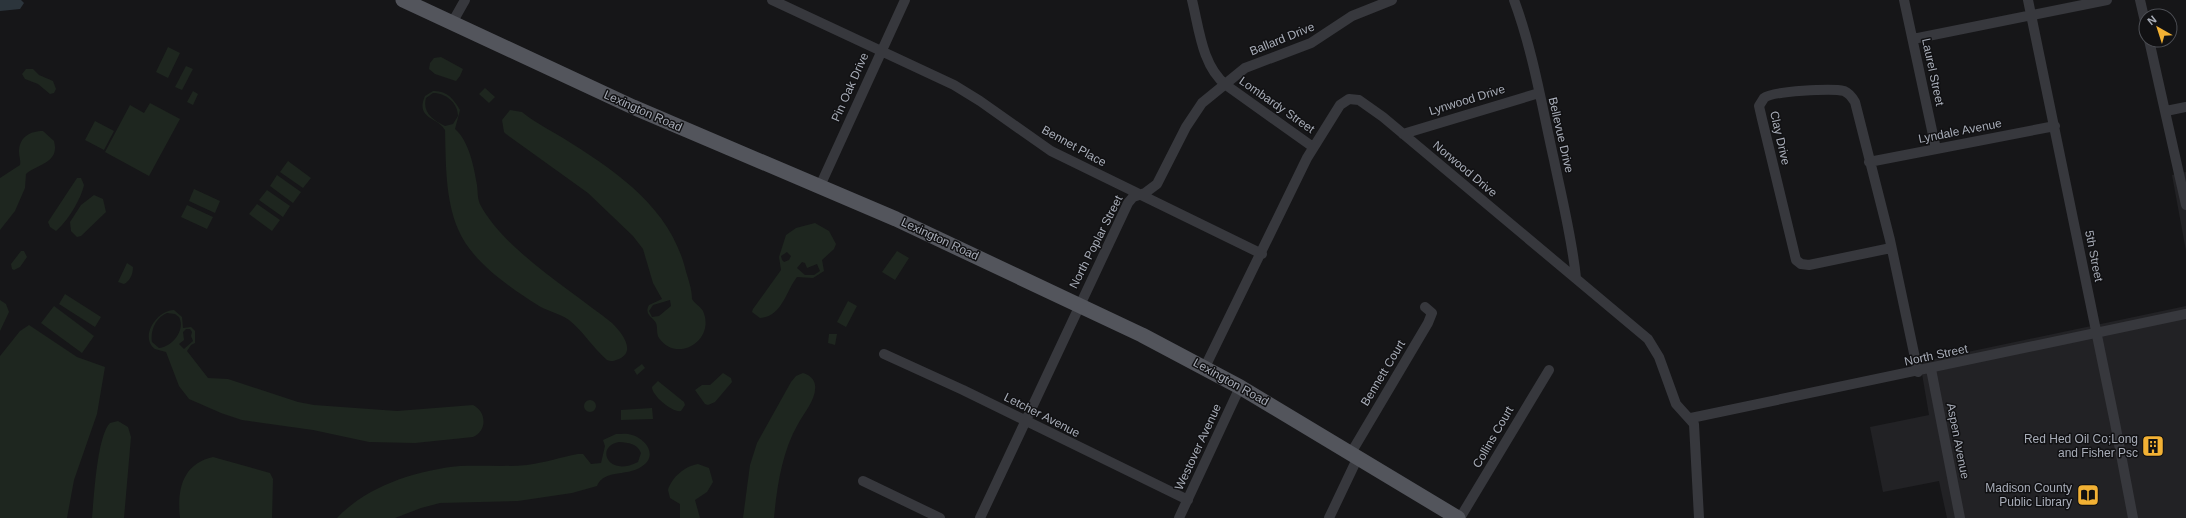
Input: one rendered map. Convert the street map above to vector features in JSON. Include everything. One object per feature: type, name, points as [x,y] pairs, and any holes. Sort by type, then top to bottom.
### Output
[{"type":"main road","name":"Lexington Road","points":[[403,0],[640,110],[916,228],[1080,304],[1205,367],[1459,518]]},
{"type":"street","points":[[452,23],[465,0]]},
{"type":"street","name":"Bennet Place","points":[[772,0],[954,85],[1050,151],[1262,254]]},
{"type":"street","name":"Pin Oak Drive","points":[[820,186],[880,51],[905,0]]},
{"type":"street","name":"Lombardy Street","points":[[1192,0],[1211,68],[1226,85],[1313,147]]},
{"type":"street","name":"Ballard Drive","points":[[1226,85],[1251,65],[1311,43],[1352,16],[1392,0]]},
{"type":"street","name":"Bellevue Drive","points":[[1515,0],[1525,33],[1539,93],[1572,244],[1576,278]]},
{"type":"street","name":"Laurel Street","points":[[1904,0],[1936,149]]},
{"type":"street","name":"5th Street","points":[[2028,0],[2133,518]]},
{"type":"street","points":[[1913,39],[2108,0]]},
{"type":"street","points":[[2152,48],[2186,205]]},
{"type":"street","name":"North Poplar Street","points":[[980,518],[1128,203],[1133,197],[1150,190],[1157,184],[1186,127],[1197,110],[1213,93],[1226,85]]},
{"type":"street","name":"Clay Drive","points":[[1891,248],[1809,265],[1801,264],[1796,260],[1762,119],[1760,106],[1761,101],[1766,96],[1777,93],[1831,90],[1846,92],[1855,102],[1891,248],[1918,372]]},
{"type":"street","name":"Lynwood Drive","points":[[1403,134],[1539,93]]},
{"type":"street","name":"Norwood Drive","points":[[1205,367],[1240,294],[1262,254],[1313,147],[1340,105],[1349,99],[1364,103],[1403,134],[1648,339],[1659,357],[1676,404],[1691,418]]},
{"type":"street","points":[[2166,111],[2186,107]]},
{"type":"street","name":"Lyndale Avenue","points":[[1869,162],[2054,126]]},
{"type":"street","name":"Bennett Court","points":[[1355,455],[1428,323],[1432,313],[1425,307]]},
{"type":"street","name":"North Street","points":[[1691,418],[1918,372],[2186,314]]},
{"type":"street","name":"Letcher Avenue","points":[[884,354],[1188,500]]},
{"type":"street","name":"Aspen Avenue","points":[[1932,369],[1960,518]]},
{"type":"street","name":"Collins Court","points":[[1459,518],[1549,370]]},
{"type":"street","name":"Westover Avenue","points":[[1179,518],[1240,387]]},
{"type":"street","points":[[1691,418],[1695,430],[1699,518]]},
{"type":"street","points":[[1329,518],[1355,455]]},
{"type":"street","points":[[863,481],[940,518]]},
{"type":"shaded area","points":[[0,0],[21,0],[24,3],[20,9],[0,11]]},
{"type":"shaded area","points":[[168,47],[180,53],[168,78],[156,72]]},
{"type":"shaded area","points":[[441,57],[463,69],[456,81],[435,74],[429,69],[430,63],[434,58]]},
{"type":"shaded area","points":[[186,66],[193,69],[182,90],[175,87]]},
{"type":"shaded area","points":[[26,69],[33,69],[39,75],[53,81],[56,89],[54,93],[50,94],[38,84],[25,79],[22,74]]},
{"type":"shaded area","points":[[485,88],[495,97],[489,103],[479,94]]},
{"type":"shaded area","points":[[193,91],[198,94],[193,105],[187,102]]},
{"type":"shaded area","points":[[433,91],[442,92],[449,96],[460,110],[455,129],[464,140],[467,147],[474,170],[479,201],[492,222],[522,254],[559,284],[612,323],[626,341],[627,351],[624,356],[614,361],[607,360],[569,320],[540,306],[502,281],[472,252],[458,229],[448,193],[445,130],[438,122],[445,126],[453,124],[458,116],[456,107],[447,97],[438,93],[433,93],[426,98],[425,103],[427,111],[436,121],[429,117],[423,109],[423,104],[425,96]]},
{"type":"shaded area","points":[[150,103],[180,119],[149,176],[105,152],[130,105],[144,113]]},
{"type":"shaded area","points":[[510,110],[522,112],[619,176],[636,190],[651,206],[665,224],[676,243],[684,264],[692,299],[703,311],[706,322],[700,339],[693,345],[684,349],[675,349],[667,345],[659,338],[656,323],[647,311],[649,305],[662,299],[653,283],[643,249],[633,236],[588,193],[506,134],[504,132],[502,120]],"holes":[[[670,300],[671,306],[659,316],[652,317],[649,311],[653,305]]]},
{"type":"shaded area","points":[[95,121],[114,131],[104,150],[85,140]]},
{"type":"shaded area","points":[[43,131],[54,141],[54,154],[47,162],[26,174],[25,188],[15,211],[0,230],[0,178],[20,165],[19,147],[23,139],[34,132]]},
{"type":"shaded area","points":[[288,161],[311,178],[303,188],[280,172]]},
{"type":"shaded area","points":[[2186,172],[2186,251],[2172,175]]},
{"type":"shaded area","points":[[277,175],[301,192],[293,203],[270,186]]},
{"type":"shaded area","points":[[77,178],[81,178],[84,185],[80,197],[69,216],[56,231],[50,227],[48,222]]},
{"type":"shaded area","points":[[194,189],[220,201],[215,213],[189,201]]},
{"type":"shaded area","points":[[267,190],[290,206],[283,217],[259,200]]},
{"type":"shaded area","points":[[94,195],[103,199],[106,212],[81,236],[77,237],[71,231],[70,222],[81,205]]},
{"type":"shaded area","points":[[257,204],[280,220],[272,231],[249,214]]},
{"type":"shaded area","points":[[187,205],[213,217],[207,229],[181,217]]},
{"type":"shaded area","points":[[815,223],[829,231],[836,244],[834,249],[822,260],[824,271],[813,278],[797,277],[783,302],[774,313],[767,317],[760,318],[752,312],[753,309],[781,270],[779,257],[786,235],[796,228]],"holes":[[[787,252],[791,256],[789,260],[784,262],[781,256]],[[802,262],[805,263],[807,268],[817,264],[820,271],[814,275],[805,275],[797,268]]]},
{"type":"shaded area","points":[[21,251],[24,251],[27,257],[20,267],[14,270],[12,269],[11,264]]},
{"type":"shaded area","points":[[897,251],[909,258],[895,280],[882,272]]},
{"type":"shaded area","points":[[127,263],[133,267],[133,270],[132,275],[124,284],[118,282]]},
{"type":"shaded area","points":[[65,294],[101,317],[95,327],[59,304]]},
{"type":"shaded area","points":[[0,300],[6,304],[9,312],[0,331]]},
{"type":"shaded area","points":[[848,301],[857,306],[846,327],[837,322]]},
{"type":"shaded area","points":[[54,306],[94,336],[82,353],[41,323]]},
{"type":"shaded area","points":[[2186,306],[2186,518],[1947,518],[1939,481],[1883,492],[1870,427],[1929,415],[1920,362]]},
{"type":"shaded area","points":[[174,310],[182,317],[183,328],[191,327],[195,331],[195,343],[191,345],[187,351],[208,378],[228,379],[298,402],[314,405],[397,411],[473,405],[481,412],[484,421],[483,426],[478,434],[473,437],[415,443],[369,442],[313,430],[242,420],[221,413],[189,399],[179,386],[166,352],[155,349],[151,344],[149,331],[152,325],[156,319],[168,311]],"holes":[[[167,313],[175,314],[179,317],[181,327],[176,337],[169,345],[159,348],[152,342],[152,333],[157,321]],[[186,329],[190,329],[192,332],[191,336],[193,341],[184,349],[179,344],[184,340],[183,332]]]},
{"type":"shaded area","points":[[29,325],[77,357],[105,367],[97,414],[74,480],[67,518],[0,518],[0,356],[20,331]]},
{"type":"shaded area","points":[[829,334],[837,334],[835,345],[828,343]]},
{"type":"shaded area","points":[[642,364],[645,368],[637,375],[634,370]]},
{"type":"shaded area","points":[[723,373],[731,378],[732,382],[715,402],[708,405],[705,404],[695,390],[702,385],[710,385]]},
{"type":"shaded area","points":[[803,373],[812,379],[815,385],[814,395],[810,405],[792,435],[784,458],[774,518],[743,518],[750,465],[757,443],[791,382],[796,376]]},
{"type":"shaded area","points":[[658,381],[684,402],[685,405],[681,411],[668,407],[655,395],[652,387]]},
{"type":"shaded area","points":[[588,400],[592,400],[596,406],[592,412],[588,412],[584,408],[584,404]]},
{"type":"shaded area","points":[[652,408],[653,419],[621,420],[621,410]]},
{"type":"shaded area","points":[[118,421],[128,427],[131,437],[124,518],[92,518],[97,468],[102,441],[110,423]]},
{"type":"shaded area","points":[[616,434],[628,434],[641,439],[648,446],[650,455],[645,464],[639,468],[605,477],[600,480],[597,486],[572,493],[518,501],[440,503],[421,508],[395,518],[337,518],[363,497],[378,489],[427,471],[460,466],[527,465],[578,454],[583,454],[591,464],[601,463],[605,446],[603,440]],"holes":[[[619,442],[632,444],[637,447],[641,453],[638,462],[627,466],[619,466],[612,464],[608,460],[606,454],[607,449]]]},
{"type":"shaded area","points":[[213,457],[270,473],[273,479],[272,518],[180,518],[179,508],[181,488],[188,472],[203,460]]},
{"type":"shaded area","points":[[698,464],[709,468],[713,482],[707,492],[695,500],[700,518],[680,518],[680,504],[670,498],[668,490],[670,485],[680,473],[688,467]]},
{"type":"place","name":"Red Hed Oil Co;Long and Fisher Psc","points":[[2153,446]]},
{"type":"place","name":"Madison County Public Library","points":[[2088,495]]}]
